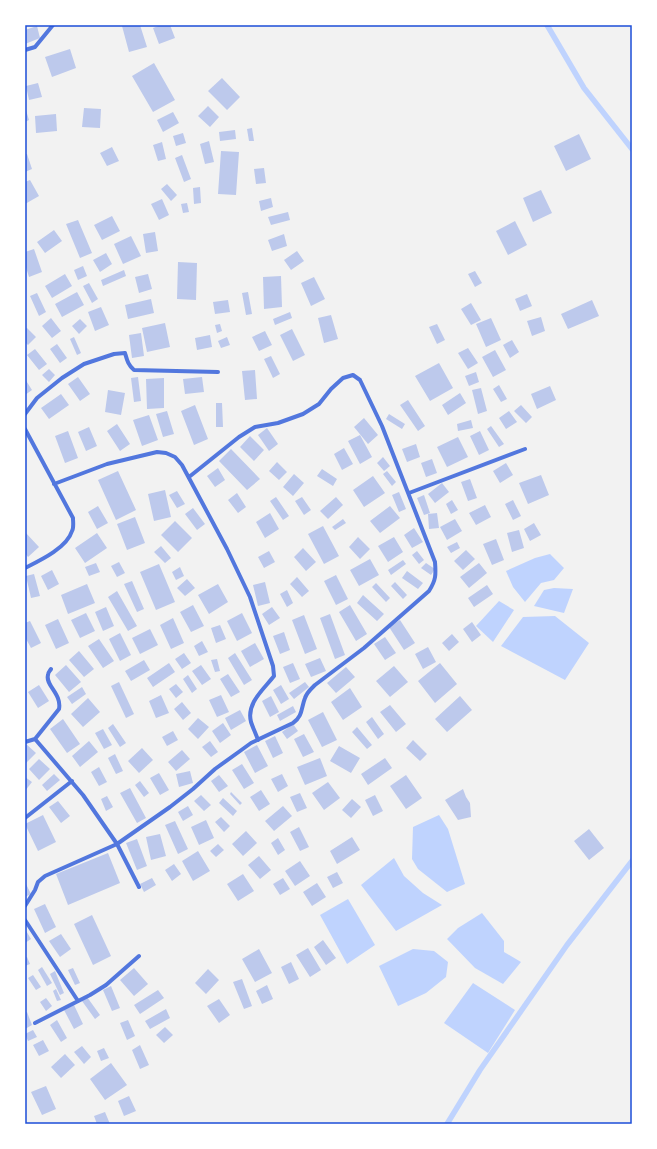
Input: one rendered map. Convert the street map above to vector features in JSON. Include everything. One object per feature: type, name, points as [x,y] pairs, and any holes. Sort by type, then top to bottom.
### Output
[{"type":"street","points":[[25,50],[35,47],[53,25]]},
{"type":"street","points":[[25,414],[37,398],[62,378],[84,364],[114,354],[125,353],[129,366],[134,370],[218,372]]},
{"type":"street","points":[[25,906],[38,882],[45,876],[117,844],[170,807],[215,769],[240,751],[258,740],[298,720],[305,698],[309,691],[364,648],[429,591],[434,583],[436,574],[435,562],[409,492],[382,426],[360,380],[353,375],[343,378],[331,389],[319,404],[303,414],[278,423],[255,427],[189,477]]},
{"type":"street","points":[[25,429],[73,518],[73,531],[68,540],[48,557],[25,568]]},
{"type":"street","points":[[409,492],[525,449]]},
{"type":"street","points":[[54,484],[107,464],[157,452],[166,453],[175,457],[182,465],[227,549],[250,597],[273,666],[274,676],[251,708],[251,721],[258,740]]},
{"type":"street","points":[[25,742],[35,739],[59,708],[59,698],[48,679],[51,669]]},
{"type":"street","points":[[35,739],[83,795],[117,844],[139,887]]},
{"type":"street","points":[[25,818],[72,781]]},
{"type":"street","points":[[25,920],[78,1001]]},
{"type":"street","points":[[35,1023],[90,995],[106,985],[139,956]]},
{"type":"water","points":[[550,554],[564,568],[554,580],[541,583],[525,602],[513,587],[506,571],[535,558]]},
{"type":"water","points":[[554,588],[573,589],[564,613],[534,606],[544,590]]},
{"type":"water","points":[[499,601],[514,610],[493,642],[476,626]]},
{"type":"water","points":[[555,616],[589,643],[565,680],[501,646],[523,617]]},
{"type":"water","points":[[439,815],[448,829],[465,884],[447,892],[418,869],[412,859],[413,827]]},
{"type":"water","points":[[394,858],[404,876],[423,893],[442,905],[396,931],[361,885]]},
{"type":"water","points":[[348,899],[375,945],[347,964],[320,915]]},
{"type":"water","points":[[482,913],[504,941],[504,952],[521,962],[503,984],[475,968],[447,939],[458,928]]},
{"type":"water","points":[[413,949],[434,951],[448,962],[446,977],[426,993],[398,1006],[379,966]]},
{"type":"water","points":[[473,983],[515,1010],[488,1053],[444,1023]]},
{"type":"building","points":[[140,25],[147,47],[129,52],[122,26]]},
{"type":"building","points":[[161,25],[170,25],[175,38],[159,44],[153,28]]},
{"type":"building","points":[[37,26],[40,38],[25,44],[25,30]]},
{"type":"building","points":[[70,49],[76,68],[52,77],[45,57]]},
{"type":"building","points":[[154,63],[175,100],[153,112],[132,76]]},
{"type":"building","points":[[222,78],[240,97],[227,110],[208,91]]},
{"type":"building","points":[[38,83],[42,97],[29,100],[26,86]]},
{"type":"building","points":[[208,106],[219,117],[210,127],[198,116]]},
{"type":"building","points":[[25,107],[29,120],[25,122]]},
{"type":"building","points":[[84,108],[101,109],[100,128],[82,127]]},
{"type":"building","points":[[173,112],[179,123],[163,132],[157,120]]},
{"type":"building","points":[[56,114],[57,131],[36,133],[35,116]]},
{"type":"building","points":[[252,128],[254,141],[249,141],[247,129]]},
{"type":"building","points":[[235,130],[236,139],[220,141],[219,132]]},
{"type":"building","points":[[183,133],[186,143],[176,146],[173,136]]},
{"type":"building","points":[[579,134],[591,159],[566,171],[554,146]]},
{"type":"building","points":[[209,141],[214,162],[205,164],[200,144]]},
{"type":"building","points":[[162,142],[166,159],[158,161],[153,145]]},
{"type":"building","points":[[112,147],[119,161],[107,166],[100,153]]},
{"type":"building","points":[[221,151],[239,152],[236,195],[218,194]]},
{"type":"building","points":[[25,154],[27,154],[32,169],[25,172]]},
{"type":"building","points":[[182,155],[191,179],[184,182],[175,158]]},
{"type":"building","points":[[264,168],[266,183],[256,184],[254,169]]},
{"type":"building","points":[[30,180],[39,196],[25,204],[25,182]]},
{"type":"building","points":[[167,184],[177,195],[171,201],[161,189]]},
{"type":"building","points":[[200,187],[201,203],[194,204],[193,188]]},
{"type":"building","points":[[541,190],[552,213],[533,222],[523,198]]},
{"type":"building","points":[[271,198],[273,207],[261,211],[259,201]]},
{"type":"building","points":[[162,199],[169,215],[159,220],[151,204]]},
{"type":"building","points":[[187,203],[189,212],[183,213],[181,204]]},
{"type":"building","points":[[288,212],[290,220],[271,225],[268,217]]},
{"type":"building","points":[[112,216],[120,231],[102,240],[94,225]]},
{"type":"building","points":[[78,220],[92,253],[80,258],[66,224]]},
{"type":"building","points":[[515,221],[527,245],[508,255],[496,231]]},
{"type":"building","points":[[54,230],[62,241],[45,253],[37,242]]},
{"type":"building","points":[[155,232],[158,251],[146,253],[143,234]]},
{"type":"building","points":[[284,234],[287,246],[272,251],[268,240]]},
{"type":"building","points":[[131,236],[141,256],[123,264],[114,244]]},
{"type":"building","points":[[34,249],[42,272],[29,277],[25,264],[25,252]]},
{"type":"building","points":[[297,251],[304,261],[291,270],[284,260]]},
{"type":"building","points":[[106,253],[112,264],[100,272],[93,260]]},
{"type":"building","points":[[178,262],[197,263],[196,300],[177,299]]},
{"type":"building","points":[[83,266],[87,276],[78,280],[74,270]]},
{"type":"building","points":[[124,270],[126,276],[103,286],[101,280]]},
{"type":"building","points":[[475,271],[482,283],[475,287],[468,274]]},
{"type":"building","points":[[65,274],[72,286],[52,298],[45,286]]},
{"type":"building","points":[[148,274],[152,289],[139,293],[135,277]]},
{"type":"building","points":[[281,276],[282,307],[264,309],[263,277]]},
{"type":"building","points":[[314,277],[325,299],[311,306],[301,283]]},
{"type":"building","points":[[89,283],[98,299],[92,303],[83,286]]},
{"type":"building","points":[[77,292],[84,305],[62,317],[55,304]]},
{"type":"building","points":[[248,292],[252,314],[246,315],[242,293]]},
{"type":"building","points":[[37,293],[46,312],[39,316],[30,296]]},
{"type":"building","points":[[527,294],[532,306],[520,311],[515,299]]},
{"type":"building","points":[[151,299],[154,313],[128,319],[125,305]]},
{"type":"building","points":[[228,300],[230,312],[215,314],[213,302]]},
{"type":"building","points":[[592,300],[599,316],[568,329],[561,314]]},
{"type":"building","points":[[471,303],[481,320],[471,325],[461,309]]},
{"type":"building","points":[[101,307],[109,325],[95,331],[88,312]]},
{"type":"building","points":[[290,312],[292,318],[275,325],[273,319]]},
{"type":"building","points":[[331,315],[338,339],[324,343],[318,318]]},
{"type":"building","points":[[541,317],[545,331],[532,336],[527,321]]},
{"type":"building","points":[[51,318],[61,331],[52,338],[42,326]]},
{"type":"building","points":[[491,318],[501,340],[486,347],[476,324]]},
{"type":"building","points":[[80,319],[87,326],[79,334],[72,326]]},
{"type":"building","points":[[165,323],[170,347],[147,352],[142,328]]},
{"type":"building","points":[[220,324],[222,331],[217,333],[215,325]]},
{"type":"building","points":[[437,324],[445,340],[437,344],[429,327]]},
{"type":"building","points":[[27,328],[36,337],[28,345],[25,342],[25,329]]},
{"type":"building","points":[[292,329],[305,355],[293,361],[280,335]]},
{"type":"building","points":[[265,331],[272,345],[259,351],[252,337]]},
{"type":"building","points":[[141,333],[144,356],[132,358],[129,335]]},
{"type":"building","points":[[210,335],[212,347],[197,350],[195,338]]},
{"type":"building","points":[[74,337],[81,353],[77,355],[70,339]]},
{"type":"building","points":[[227,337],[230,345],[221,348],[218,341]]},
{"type":"building","points":[[512,340],[519,352],[510,358],[503,345]]},
{"type":"building","points":[[57,344],[67,358],[60,363],[50,349]]},
{"type":"building","points":[[468,348],[478,363],[468,369],[458,353]]},
{"type":"building","points":[[35,349],[47,364],[39,370],[27,355]]},
{"type":"building","points":[[495,350],[506,370],[493,377],[482,357]]},
{"type":"building","points":[[271,356],[280,374],[273,378],[264,359]]},
{"type":"building","points":[[439,363],[453,388],[430,401],[415,376]]},
{"type":"building","points":[[49,369],[55,375],[49,382],[42,375]]},
{"type":"building","points":[[255,370],[257,399],[245,400],[242,371]]},
{"type":"building","points":[[476,372],[479,382],[469,386],[465,376]]},
{"type":"building","points":[[78,377],[90,394],[80,401],[68,384]]},
{"type":"building","points":[[138,377],[141,401],[134,402],[131,378]]},
{"type":"building","points":[[202,377],[204,392],[185,394],[183,379]]},
{"type":"building","points":[[164,378],[164,408],[147,409],[146,379]]},
{"type":"building","points":[[25,379],[32,390],[25,395]]},
{"type":"building","points":[[499,385],[507,399],[501,402],[493,389]]},
{"type":"building","points":[[550,386],[556,400],[537,409],[531,394]]},
{"type":"building","points":[[481,388],[487,411],[478,414],[472,390]]},
{"type":"building","points":[[108,390],[125,393],[121,415],[105,412]]},
{"type":"building","points":[[460,393],[466,403],[448,415],[442,405]]},
{"type":"building","points":[[61,394],[69,405],[49,419],[41,408]]},
{"type":"building","points":[[408,400],[425,426],[418,431],[400,405]]},
{"type":"building","points":[[216,403],[222,403],[223,427],[216,427]]},
{"type":"building","points":[[195,405],[208,439],[194,445],[181,411]]},
{"type":"building","points":[[521,405],[532,417],[526,423],[514,411]]},
{"type":"building","points":[[167,411],[174,434],[163,437],[156,414]]},
{"type":"building","points":[[509,411],[517,422],[506,429],[499,418]]},
{"type":"building","points":[[389,414],[405,424],[402,429],[386,419]]},
{"type":"building","points":[[149,415],[158,440],[142,446],[133,420]]},
{"type":"building","points":[[364,418],[378,435],[368,444],[354,427]]},
{"type":"building","points":[[471,420],[473,428],[458,431],[457,424]]},
{"type":"building","points":[[117,424],[130,444],[120,451],[107,431]]},
{"type":"building","points":[[491,426],[504,444],[499,447],[487,429]]},
{"type":"building","points":[[89,427],[97,446],[86,451],[78,432]]},
{"type":"building","points":[[267,428],[278,444],[269,451],[258,435]]},
{"type":"building","points":[[68,431],[78,458],[65,463],[55,436]]},
{"type":"building","points":[[480,431],[489,450],[479,455],[470,436]]},
{"type":"building","points":[[360,435],[372,457],[360,464],[348,441]]},
{"type":"building","points":[[250,436],[264,450],[254,461],[240,447]]},
{"type":"building","points":[[458,437],[468,457],[447,467],[437,447]]},
{"type":"building","points":[[416,444],[420,457],[407,462],[402,449]]},
{"type":"building","points":[[344,448],[353,464],[342,470],[334,454]]},
{"type":"building","points":[[231,449],[260,479],[247,490],[219,461]]},
{"type":"building","points":[[383,457],[390,466],[384,471],[377,463]]},
{"type":"building","points":[[432,459],[437,473],[426,477],[421,463]]},
{"type":"building","points":[[277,462],[287,472],[279,480],[269,471]]},
{"type":"building","points":[[506,463],[513,475],[500,483],[493,471]]},
{"type":"building","points":[[218,468],[225,480],[215,487],[207,476]]},
{"type":"building","points":[[322,469],[337,479],[333,486],[317,476]]},
{"type":"building","points":[[118,471],[136,510],[116,520],[98,480]]},
{"type":"building","points":[[387,471],[396,482],[392,486],[383,474]]},
{"type":"building","points":[[294,474],[304,483],[293,496],[283,487]]},
{"type":"building","points":[[541,475],[549,495],[528,504],[519,483]]},
{"type":"building","points":[[373,476],[385,493],[364,507],[353,490]]},
{"type":"building","points":[[470,479],[477,498],[468,501],[461,482]]},
{"type":"building","points":[[442,483],[449,492],[435,503],[428,494]]},
{"type":"building","points":[[165,490],[171,517],[154,521],[148,494]]},
{"type":"building","points":[[177,491],[185,504],[177,508],[169,495]]},
{"type":"building","points":[[399,492],[406,509],[399,512],[392,495]]},
{"type":"building","points":[[237,493],[246,507],[238,513],[228,500]]},
{"type":"building","points":[[424,495],[430,513],[424,515],[417,498]]},
{"type":"building","points":[[276,497],[289,516],[283,520],[270,501]]},
{"type":"building","points":[[302,497],[311,510],[304,515],[295,501]]},
{"type":"building","points":[[336,497],[343,505],[328,519],[320,511]]},
{"type":"building","points":[[452,500],[458,510],[451,514],[446,504]]},
{"type":"building","points":[[513,500],[521,516],[513,520],[505,504]]},
{"type":"building","points":[[485,505],[491,517],[476,525],[469,513]]},
{"type":"building","points":[[98,506],[108,523],[97,529],[88,512]]},
{"type":"building","points":[[390,506],[400,518],[380,533],[370,521]]},
{"type":"building","points":[[193,508],[205,524],[197,530],[185,514]]},
{"type":"building","points":[[270,513],[279,529],[265,538],[256,522]]},
{"type":"building","points":[[437,513],[439,528],[429,529],[428,514]]},
{"type":"building","points":[[135,517],[145,543],[127,550],[117,524]]},
{"type":"building","points":[[343,519],[346,523],[335,530],[332,527]]},
{"type":"building","points":[[455,519],[462,531],[447,540],[440,527]]},
{"type":"building","points":[[175,521],[192,538],[178,552],[161,535]]},
{"type":"building","points":[[534,523],[541,535],[530,541],[524,529]]},
{"type":"building","points":[[323,526],[339,556],[324,564],[308,534]]},
{"type":"building","points":[[414,528],[423,542],[412,548],[404,535]]},
{"type":"building","points":[[519,530],[524,548],[512,552],[507,533]]},
{"type":"building","points":[[25,532],[39,547],[28,557],[25,553]]},
{"type":"building","points":[[97,533],[107,548],[85,563],[75,548]]},
{"type":"building","points":[[358,537],[370,549],[360,559],[349,547]]},
{"type":"building","points":[[394,537],[403,552],[388,562],[378,546]]},
{"type":"building","points":[[496,539],[504,560],[492,565],[483,544]]},
{"type":"building","points":[[457,542],[460,548],[451,553],[447,547]]},
{"type":"building","points":[[161,546],[171,558],[165,563],[154,552]]},
{"type":"building","points":[[303,548],[316,562],[306,571],[294,557]]},
{"type":"building","points":[[466,550],[475,559],[463,570],[454,561]]},
{"type":"building","points":[[269,551],[275,562],[264,568],[258,557]]},
{"type":"building","points":[[417,551],[424,560],[419,564],[412,555]]},
{"type":"building","points":[[370,559],[379,575],[359,586],[350,570]]},
{"type":"building","points":[[403,560],[406,564],[391,575],[388,570]]},
{"type":"building","points":[[119,562],[125,573],[117,577],[111,566]]},
{"type":"building","points":[[96,563],[100,572],[89,576],[85,567]]},
{"type":"building","points":[[426,563],[435,569],[431,575],[421,568]]},
{"type":"building","points":[[479,563],[487,573],[469,588],[460,577]]},
{"type":"building","points":[[159,564],[175,602],[156,610],[140,572]]},
{"type":"building","points":[[180,567],[184,576],[176,580],[172,572]]},
{"type":"building","points":[[52,570],[59,584],[48,590],[41,576]]},
{"type":"building","points":[[407,571],[423,583],[418,589],[402,578]]},
{"type":"building","points":[[34,574],[40,596],[31,598],[26,576]]},
{"type":"building","points":[[336,575],[348,599],[336,605],[324,581]]},
{"type":"building","points":[[297,577],[309,591],[302,597],[290,584]]},
{"type":"building","points":[[187,579],[195,588],[185,596],[177,588]]},
{"type":"building","points":[[132,581],[144,609],[137,612],[124,584]]},
{"type":"building","points":[[265,582],[270,603],[258,606],[253,585]]},
{"type":"building","points":[[395,582],[407,595],[403,599],[391,586]]},
{"type":"building","points":[[376,583],[390,598],[386,602],[372,587]]},
{"type":"building","points":[[87,584],[95,603],[68,614],[61,595]]},
{"type":"building","points":[[218,584],[228,602],[209,614],[198,595]]},
{"type":"building","points":[[487,585],[493,594],[474,607],[468,598]]},
{"type":"building","points":[[287,590],[293,603],[287,607],[280,594]]},
{"type":"building","points":[[117,591],[137,626],[128,631],[108,597]]},
{"type":"building","points":[[363,595],[384,614],[377,621],[357,603]]},
{"type":"building","points":[[193,605],[204,626],[191,632],[180,612]]},
{"type":"building","points":[[350,605],[367,634],[356,641],[339,612]]},
{"type":"building","points":[[106,607],[114,626],[103,631],[95,612]]},
{"type":"building","points":[[272,607],[280,618],[269,625],[262,614]]},
{"type":"building","points":[[86,613],[95,631],[80,638],[71,620]]},
{"type":"building","points":[[242,613],[252,633],[237,641],[227,621]]},
{"type":"building","points":[[330,614],[345,655],[335,659],[320,618]]},
{"type":"building","points":[[304,615],[317,649],[305,654],[292,620]]},
{"type":"building","points":[[173,618],[184,643],[171,649],[160,625]]},
{"type":"building","points":[[58,619],[69,643],[56,649],[45,625]]},
{"type":"building","points":[[400,620],[415,643],[404,650],[389,627]]},
{"type":"building","points":[[30,621],[41,643],[31,648],[25,637],[25,623]]},
{"type":"building","points":[[472,622],[481,635],[472,642],[463,629]]},
{"type":"building","points":[[220,625],[226,639],[216,643],[211,628]]},
{"type":"building","points":[[150,629],[158,645],[140,654],[132,638]]},
{"type":"building","points":[[284,632],[290,650],[280,654],[273,636]]},
{"type":"building","points":[[120,633],[131,655],[120,661],[109,639]]},
{"type":"building","points":[[452,634],[459,642],[449,651],[442,643]]},
{"type":"building","points":[[385,637],[396,653],[385,660],[374,644]]},
{"type":"building","points":[[99,639],[114,661],[103,668],[88,646]]},
{"type":"building","points":[[202,641],[208,652],[199,656],[194,646]]},
{"type":"building","points":[[255,643],[264,659],[250,667],[241,651]]},
{"type":"building","points":[[428,647],[436,662],[423,669],[415,654]]},
{"type":"building","points":[[79,651],[94,669],[84,677],[69,660]]},
{"type":"building","points":[[184,653],[191,663],[182,669],[175,659]]},
{"type":"building","points":[[235,653],[252,680],[244,685],[228,658]]},
{"type":"building","points":[[320,658],[326,671],[311,677],[305,664]]},
{"type":"building","points":[[217,659],[220,671],[215,672],[211,660]]},
{"type":"building","points":[[144,660],[150,670],[131,681],[125,671]]},
{"type":"building","points":[[169,663],[175,672],[153,687],[147,678]]},
{"type":"building","points":[[293,663],[300,679],[290,683],[283,667]]},
{"type":"building","points":[[440,663],[457,684],[435,703],[418,681]]},
{"type":"building","points":[[66,665],[81,682],[69,692],[55,675]]},
{"type":"building","points":[[201,665],[211,679],[202,685],[192,671]]},
{"type":"building","points":[[394,666],[408,682],[390,697],[376,681]]},
{"type":"building","points":[[346,667],[355,677],[336,693],[327,683]]},
{"type":"building","points":[[228,674],[240,692],[231,697],[220,679]]},
{"type":"building","points":[[188,675],[197,689],[192,693],[183,679]]},
{"type":"building","points":[[119,682],[134,714],[126,718],[111,686]]},
{"type":"building","points":[[305,682],[309,687],[294,699],[289,693]]},
{"type":"building","points":[[176,684],[183,692],[176,698],[169,689]]},
{"type":"building","points":[[39,685],[49,701],[38,708],[28,692]]},
{"type":"building","points":[[281,685],[289,699],[281,704],[273,690]]},
{"type":"building","points":[[82,687],[86,694],[72,704],[67,697]]},
{"type":"building","points":[[350,688],[362,707],[343,720],[331,702]]},
{"type":"building","points":[[161,695],[169,713],[156,718],[149,701]]},
{"type":"building","points":[[221,695],[229,712],[217,717],[209,700]]},
{"type":"building","points":[[271,696],[279,712],[270,717],[262,701]]},
{"type":"building","points":[[460,696],[472,710],[447,732],[435,719]]},
{"type":"building","points":[[88,698],[100,712],[83,727],[71,714]]},
{"type":"building","points":[[182,702],[191,713],[183,720],[174,709]]},
{"type":"building","points":[[390,705],[406,724],[396,732],[380,712]]},
{"type":"building","points":[[293,706],[296,712],[280,721],[277,715]]},
{"type":"building","points":[[240,710],[246,721],[231,730],[225,718]]},
{"type":"building","points":[[323,712],[337,740],[322,747],[308,720]]},
{"type":"building","points":[[372,717],[384,734],[378,739],[366,722]]},
{"type":"building","points":[[198,718],[209,727],[198,739],[188,729]]},
{"type":"building","points":[[63,719],[80,744],[67,753],[50,729]]},
{"type":"building","points":[[223,723],[231,735],[220,743],[212,731]]},
{"type":"building","points":[[113,724],[126,743],[120,747],[108,728]]},
{"type":"building","points":[[293,724],[298,731],[287,739],[282,732]]},
{"type":"building","points":[[357,727],[372,745],[367,749],[352,732]]},
{"type":"building","points":[[103,729],[112,745],[104,749],[95,733]]},
{"type":"building","points":[[173,731],[178,740],[167,746],[162,737]]},
{"type":"building","points":[[304,734],[314,752],[303,757],[294,739]]},
{"type":"building","points":[[275,736],[283,753],[273,758],[265,741]]},
{"type":"building","points":[[413,740],[427,754],[420,761],[406,748]]},
{"type":"building","points":[[89,741],[98,752],[80,767],[72,756]]},
{"type":"building","points":[[210,741],[218,752],[211,757],[202,747]]},
{"type":"building","points":[[25,743],[36,753],[26,763],[25,762]]},
{"type":"building","points":[[257,745],[268,766],[255,773],[244,752]]},
{"type":"building","points":[[339,746],[360,758],[351,773],[330,761]]},
{"type":"building","points":[[142,748],[153,760],[139,773],[128,761]]},
{"type":"building","points":[[182,750],[190,759],[176,771],[168,762]]},
{"type":"building","points":[[115,754],[123,771],[116,774],[108,758]]},
{"type":"building","points":[[320,758],[327,776],[305,785],[297,767]]},
{"type":"building","points":[[385,758],[392,768],[368,785],[361,774]]},
{"type":"building","points":[[39,759],[50,769],[39,780],[29,769]]},
{"type":"building","points":[[242,764],[254,783],[244,789],[232,770]]},
{"type":"building","points":[[99,767],[107,782],[99,786],[91,772]]},
{"type":"building","points":[[190,771],[193,783],[179,787],[176,774]]},
{"type":"building","points":[[159,773],[169,790],[160,795],[150,778]]},
{"type":"building","points":[[54,774],[60,780],[47,791],[42,785]]},
{"type":"building","points":[[282,774],[288,786],[278,792],[271,779]]},
{"type":"building","points":[[219,775],[228,786],[219,792],[211,781]]},
{"type":"building","points":[[406,775],[422,798],[406,809],[390,786]]},
{"type":"building","points":[[25,777],[32,782],[25,791]]},
{"type":"building","points":[[140,781],[149,793],[144,797],[135,785]]},
{"type":"building","points":[[328,782],[340,798],[324,810],[312,793]]},
{"type":"building","points":[[130,788],[146,818],[137,823],[120,793]]},
{"type":"building","points":[[463,789],[470,803],[471,817],[458,820],[445,800]]},
{"type":"building","points":[[261,790],[270,804],[259,811],[250,797]]},
{"type":"building","points":[[231,792],[242,803],[240,805],[230,794]]},
{"type":"building","points":[[300,793],[307,808],[297,812],[290,797]]},
{"type":"building","points":[[201,795],[211,805],[204,811],[194,801]]},
{"type":"building","points":[[375,795],[383,811],[373,816],[365,800]]},
{"type":"building","points":[[107,796],[113,807],[106,811],[101,799]]},
{"type":"building","points":[[223,798],[237,811],[233,816],[219,803]]},
{"type":"building","points":[[352,799],[361,807],[351,818],[342,810]]},
{"type":"building","points":[[58,801],[70,816],[61,823],[49,807]]},
{"type":"building","points":[[188,806],[193,815],[183,821],[178,812]]},
{"type":"building","points":[[283,806],[292,816],[274,831],[265,821]]},
{"type":"building","points":[[43,815],[56,842],[38,851],[25,824]]},
{"type":"building","points":[[221,817],[230,826],[224,832],[215,822]]},
{"type":"building","points":[[206,820],[214,838],[199,845],[191,827]]},
{"type":"building","points":[[175,821],[188,849],[178,854],[165,825]]},
{"type":"building","points":[[299,827],[309,847],[300,851],[290,832]]},
{"type":"building","points":[[589,829],[604,848],[589,860],[574,841]]},
{"type":"building","points":[[246,831],[257,843],[243,856],[232,844]]},
{"type":"building","points":[[160,834],[166,856],[151,860],[146,837]]},
{"type":"building","points":[[352,837],[360,850],[337,864],[330,851]]},
{"type":"building","points":[[278,838],[285,850],[278,855],[271,843]]},
{"type":"building","points":[[137,839],[147,866],[137,870],[126,843]]},
{"type":"building","points":[[218,844],[224,850],[216,857],[210,851]]},
{"type":"building","points":[[198,851],[210,871],[193,881],[182,861]]},
{"type":"building","points":[[108,853],[120,883],[68,905],[56,874]]},
{"type":"building","points":[[259,856],[271,870],[260,879],[248,865]]},
{"type":"building","points":[[300,861],[310,876],[295,886],[285,871]]},
{"type":"building","points":[[174,864],[181,874],[172,881],[165,870]]},
{"type":"building","points":[[337,872],[343,883],[333,888],[327,877]]},
{"type":"building","points":[[243,874],[254,891],[238,901],[227,884]]},
{"type":"building","points":[[152,878],[156,885],[144,892],[140,884]]},
{"type":"building","points":[[283,878],[290,889],[280,895],[273,884]]},
{"type":"building","points":[[25,882],[31,894],[25,897]]},
{"type":"building","points":[[317,883],[326,897],[312,906],[303,892]]},
{"type":"building","points":[[45,904],[56,927],[45,933],[34,909]]},
{"type":"building","points":[[92,915],[111,956],[93,965],[74,924]]},
{"type":"building","points":[[25,929],[31,939],[25,943]]},
{"type":"building","points":[[61,934],[71,949],[60,957],[49,941]]},
{"type":"building","points":[[323,940],[336,958],[326,965],[314,947]]},
{"type":"building","points":[[308,948],[321,970],[310,977],[296,955]]},
{"type":"building","points":[[259,949],[272,973],[255,982],[242,959]]},
{"type":"building","points":[[27,957],[30,964],[25,966],[25,958]]},
{"type":"building","points":[[291,962],[299,979],[289,984],[281,967]]},
{"type":"building","points":[[42,967],[52,983],[47,986],[38,970]]},
{"type":"building","points":[[73,968],[80,983],[75,985],[68,970]]},
{"type":"building","points":[[134,968],[148,984],[134,996],[120,980]]},
{"type":"building","points":[[208,969],[219,980],[206,994],[195,983]]},
{"type":"building","points":[[55,971],[64,993],[60,995],[50,974]]},
{"type":"building","points":[[33,975],[41,987],[36,990],[28,978]]},
{"type":"building","points":[[242,979],[252,1006],[244,1009],[233,982]]},
{"type":"building","points":[[267,985],[273,999],[262,1004],[256,991]]},
{"type":"building","points":[[111,986],[120,1008],[112,1011],[103,990]]},
{"type":"building","points":[[56,989],[61,1000],[57,1001],[53,991]]},
{"type":"building","points":[[158,990],[164,998],[140,1014],[134,1005]]},
{"type":"building","points":[[87,997],[100,1015],[95,1019],[82,1001]]},
{"type":"building","points":[[46,998],[52,1006],[46,1011],[40,1002]]},
{"type":"building","points":[[219,999],[230,1015],[219,1023],[207,1006]]},
{"type":"building","points":[[74,1005],[83,1024],[74,1029],[64,1010]]},
{"type":"building","points":[[166,1009],[170,1018],[150,1029],[145,1021]]},
{"type":"building","points":[[27,1012],[32,1025],[25,1029],[25,1013]]},
{"type":"building","points":[[57,1020],[67,1038],[61,1042],[50,1025]]},
{"type":"building","points":[[128,1020],[135,1036],[127,1040],[120,1023]]},
{"type":"building","points":[[165,1027],[173,1035],[164,1043],[156,1035]]},
{"type":"building","points":[[33,1030],[37,1037],[28,1041],[25,1034]]},
{"type":"building","points":[[43,1040],[49,1051],[39,1056],[33,1045]]},
{"type":"building","points":[[140,1045],[149,1065],[140,1069],[132,1050]]},
{"type":"building","points":[[82,1046],[91,1057],[84,1064],[74,1052]]},
{"type":"building","points":[[104,1048],[109,1058],[101,1061],[97,1051]]},
{"type":"building","points":[[65,1054],[75,1065],[61,1078],[51,1067]]},
{"type":"building","points":[[111,1063],[127,1085],[105,1100],[90,1079]]},
{"type":"building","points":[[46,1086],[56,1109],[42,1115],[31,1092]]},
{"type":"building","points":[[129,1096],[136,1111],[124,1116],[118,1101]]},
{"type":"building","points":[[105,1112],[110,1124],[97,1124],[94,1116]]},
{"type":"waterway","points":[[547,25],[584,88],[632,149]]},
{"type":"waterway","points":[[447,1124],[480,1070],[567,945],[632,861]]}]
